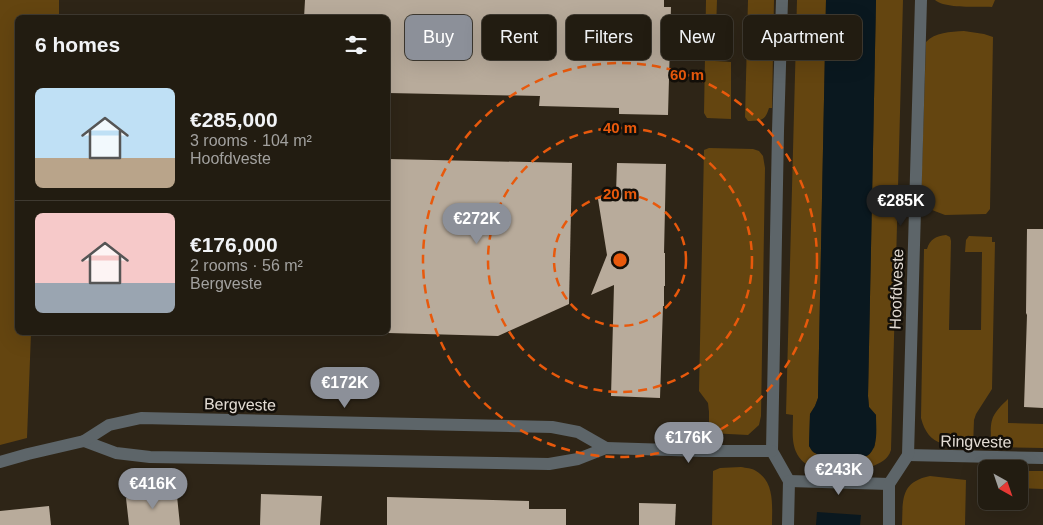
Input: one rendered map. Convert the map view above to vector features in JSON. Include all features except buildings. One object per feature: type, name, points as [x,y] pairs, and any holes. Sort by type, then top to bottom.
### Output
[{"type":"street","points":[[782,0],[772,451],[789,481],[788,525]]},
{"type":"street","name":"Hoofdveste","points":[[908,455],[921,0]]},
{"type":"street","name":"Bergveste","points":[[0,462],[84,441],[109,426],[141,418],[552,428],[578,432],[606,448]]},
{"type":"street","name":"Bergveste","points":[[84,441],[116,453],[150,457],[549,464],[578,459],[606,448],[772,451]]},
{"type":"street","points":[[889,525],[889,484],[908,455]]},
{"type":"street","name":"Ringveste","points":[[908,455],[1043,458]]},
{"type":"street","points":[[789,481],[889,484]]},
{"type":"shaded area","points":[[0,0],[59,0],[59,15],[15,15],[15,335],[31,335],[27,438],[0,445]]},
{"type":"shaded area","points":[[706,0],[717,0],[717,15],[706,15]]},
{"type":"shaded area","points":[[748,0],[774,0],[774,15],[748,15]]},
{"type":"shaded area","points":[[797,0],[826,0],[826,15],[797,15]]},
{"type":"shaded area","points":[[826,0],[876,0],[868,396],[869,407],[876,415],[876,432],[875,443],[867,456],[818,455],[809,446],[810,414],[818,398],[825,60],[862,60],[862,15],[826,15]]},
{"type":"shaded area","points":[[876,0],[903,0],[890,453],[886,459],[871,467],[809,466],[798,456],[795,450],[793,415],[786,414],[795,60],[825,60],[818,398],[810,414],[809,446],[814,453],[874,448],[876,415],[869,407],[868,396]]},
{"type":"shaded area","points":[[935,0],[995,0],[992,7],[954,6]]},
{"type":"shaded area","points":[[964,31],[993,37],[990,209],[986,214],[945,215],[932,210],[921,198],[926,42],[938,34]]},
{"type":"shaded area","points":[[705,60],[731,62],[731,119],[707,118],[704,113]]},
{"type":"shaded area","points":[[746,60],[773,60],[772,108],[769,108],[764,118],[756,121],[748,121],[745,117]]},
{"type":"shaded area","points":[[709,148],[753,149],[759,151],[763,156],[765,168],[761,416],[759,425],[748,435],[709,433],[708,403],[699,391],[704,150]]},
{"type":"shaded area","points":[[946,235],[950,237],[951,241],[949,330],[981,330],[982,252],[965,252],[966,240],[969,236],[992,237],[992,242],[995,242],[992,389],[974,420],[973,447],[948,445],[934,440],[924,428],[921,418],[924,249],[927,249],[934,239]]},
{"type":"shaded area","points":[[1008,399],[1008,423],[1043,424],[1043,448],[991,447],[992,420]]},
{"type":"shaded area","points":[[741,467],[754,470],[767,481],[771,495],[772,525],[712,525],[713,471],[720,468]]},
{"type":"shaded area","points":[[1028,471],[1043,471],[1043,489],[1028,488]]},
{"type":"shaded area","points":[[930,476],[966,480],[965,525],[902,525],[905,493],[913,483]]},
{"type":"shaded area","points":[[817,512],[861,515],[860,525],[816,525]]}]
